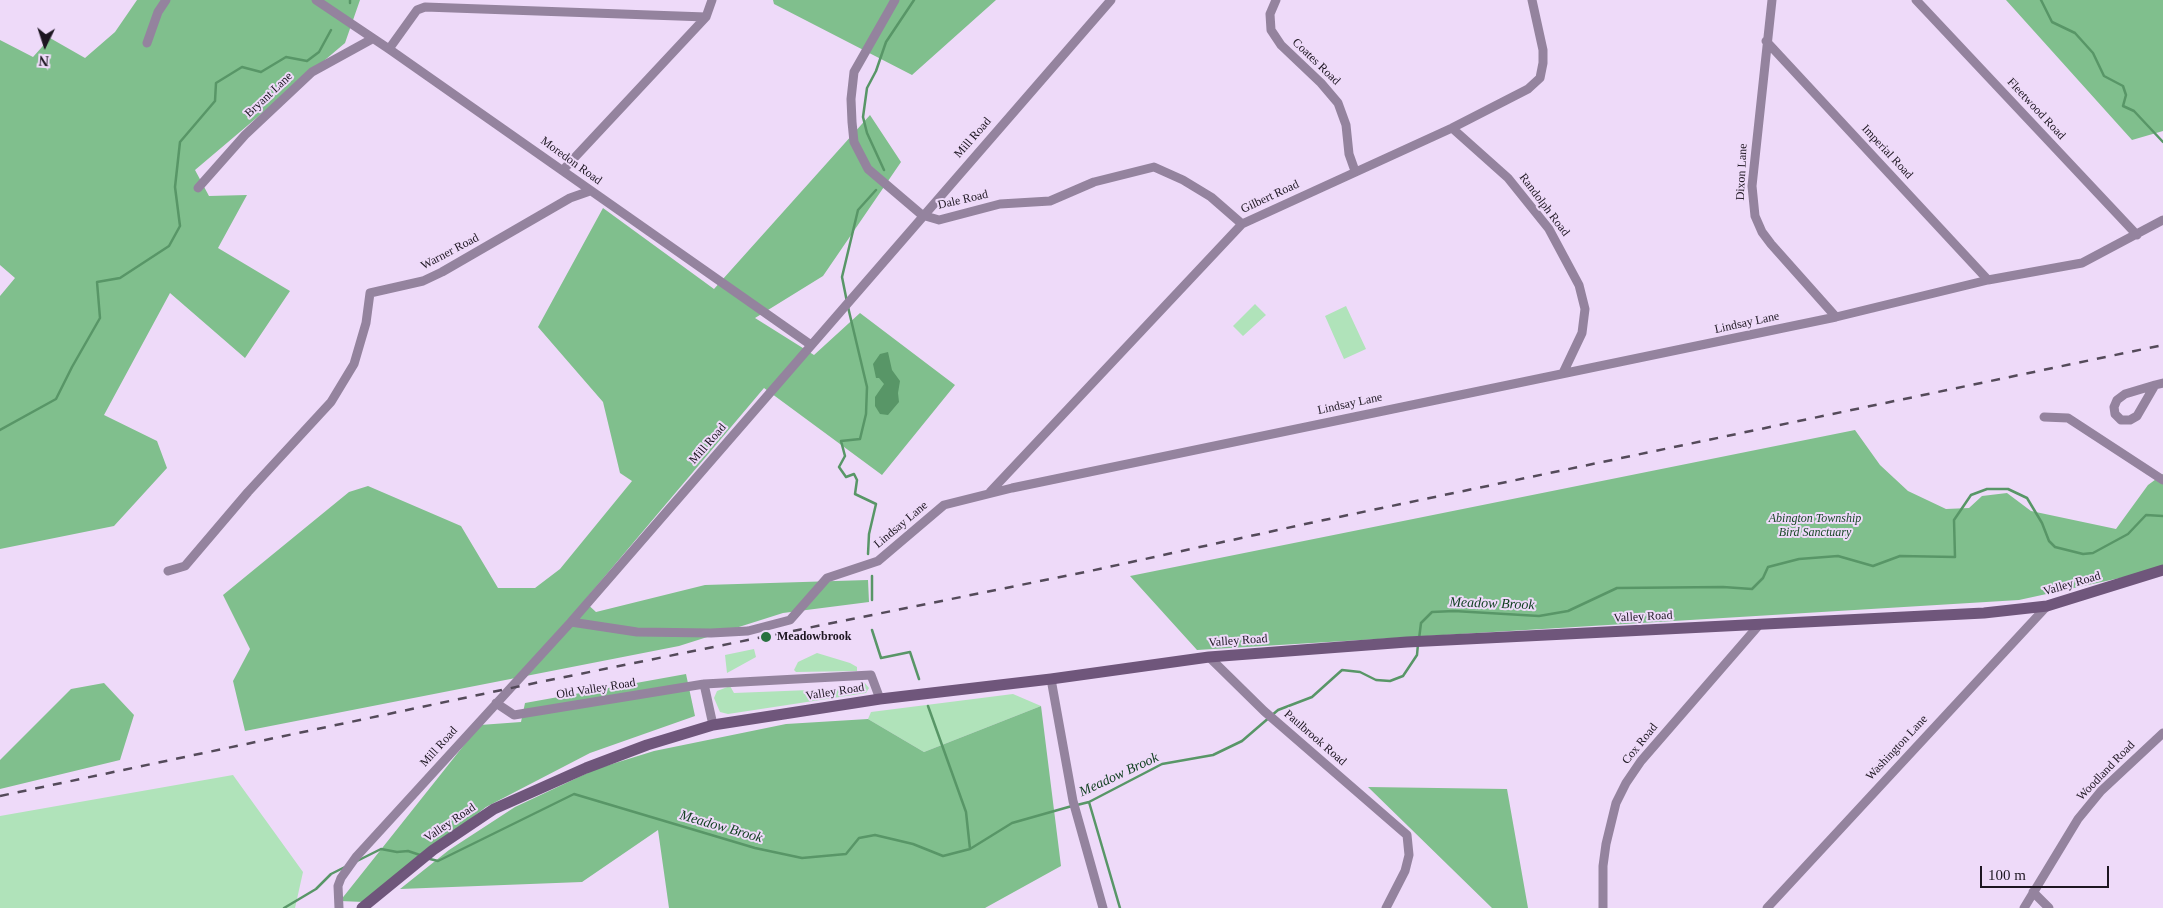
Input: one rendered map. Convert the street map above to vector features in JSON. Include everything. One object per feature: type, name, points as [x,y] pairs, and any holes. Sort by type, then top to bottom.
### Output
[{"type":"main road","name":"Valley Road","points":[[362,908],[414,864],[494,810],[586,768],[647,745],[714,725],[880,699],[1051,679],[1209,656],[1407,642],[1984,613],[2047,606],[2163,570]]},
{"type":"street","points":[[147,43],[158,12],[166,0]]},
{"type":"street","name":"Moredon Road","points":[[316,0],[372,39],[389,48],[590,191],[811,344]]},
{"type":"street","points":[[563,170],[706,17],[712,0]]},
{"type":"street","name":"Dale Road","points":[[895,0],[854,72],[851,99],[854,142],[868,169],[922,215],[939,220],[1000,204],[1050,200],[1094,182],[1154,167],[1183,180],[1211,197],[1242,224]]},
{"type":"street","name":"Mill Road","points":[[339,908],[338,886],[340,878],[356,857],[571,622],[922,215],[1111,0]]},
{"type":"street","name":"Coates Road","points":[[1276,0],[1270,14],[1271,30],[1286,51],[1321,82],[1338,104],[1346,125],[1349,154],[1355,171]]},
{"type":"street","name":"Gilbert Road","points":[[990,493],[1242,224],[1452,128],[1528,89],[1540,78],[1543,50],[1532,0]]},
{"type":"street","name":"Dixon Lane","points":[[1772,0],[1766,41],[1752,186],[1755,216],[1762,232],[1771,244],[1836,317]]},
{"type":"street","name":"Fleetwood Road","points":[[1916,0],[2138,235]]},
{"type":"street","points":[[389,48],[417,10],[425,7],[706,17]]},
{"type":"street","name":"Bryant Lane","points":[[198,188],[245,135],[312,72],[372,39]]},
{"type":"street","name":"Imperial Road","points":[[1766,41],[1988,280]]},
{"type":"street","name":"Randolph Road","points":[[1452,128],[1508,178],[1549,229],[1579,285],[1585,309],[1582,333],[1563,373]]},
{"type":"street","name":"Warner Road","points":[[168,571],[185,566],[248,492],[332,402],[354,364],[366,323],[370,293],[423,281],[442,272],[570,198],[590,191]]},
{"type":"street","name":"Lindsay Lane","points":[[571,622],[637,632],[711,633],[748,631],[790,620],[827,578],[878,561],[944,505],[990,493],[1836,317],[1988,280],[2082,263],[2138,235],[2163,220]]},
{"type":"street","points":[[2159,384],[2137,416],[2130,420],[2121,420],[2115,414],[2114,408],[2117,400],[2125,394],[2159,384]]},
{"type":"street","points":[[2044,417],[2068,418],[2163,480]]},
{"type":"street","name":"Washington Lane","points":[[1767,908],[2047,606]]},
{"type":"street","name":"Cox Road","points":[[1603,908],[1603,866],[1606,844],[1616,803],[1626,782],[1641,761],[1759,625]]},
{"type":"street","name":"Paulbrook Road","points":[[1209,656],[1264,711],[1407,835],[1409,855],[1405,870],[1386,908]]},
{"type":"street","name":"Old Valley Road","points":[[496,703],[509,714],[518,715],[704,684],[871,675],[880,699]]},
{"type":"street","points":[[1051,679],[1073,801],[1103,908]]},
{"type":"street","points":[[704,684],[714,725]]},
{"type":"street","name":"Woodland Road","points":[[2024,908],[2078,819],[2101,791],[2163,733]]},
{"type":"street","points":[[2033,892],[2049,908]]},
{"type":"shaded area","points":[[1255,304],[1266,315],[1243,336],[1233,326]]},
{"type":"shaded area","points":[[1346,306],[1366,349],[1344,359],[1325,316]]},
{"type":"shaded area","points":[[888,352],[892,370],[900,381],[899,402],[888,415],[880,414],[875,406],[875,397],[884,384],[879,378],[876,378],[873,364],[880,354]]},
{"type":"shaded area","points":[[754,649],[756,657],[727,673],[725,655]]},
{"type":"shaded area","points":[[817,653],[850,663],[857,667],[857,671],[796,672],[794,670],[798,662]]},
{"type":"shaded area","points":[[864,682],[869,688],[866,693],[728,714],[720,712],[714,698],[717,691],[730,686],[734,693],[860,688]]},
{"type":"shaded area","points":[[1013,694],[1041,706],[924,752],[868,719],[871,712]]},
{"type":"shaded area","points":[[233,775],[303,872],[295,908],[0,908],[0,816]]},
{"type":"green space","points":[[137,0],[360,0],[345,43],[195,170],[209,196],[247,195],[218,248],[290,291],[245,358],[170,293],[104,415],[157,441],[167,468],[114,526],[0,549],[0,296],[15,278],[0,265],[0,40],[33,57],[50,38],[85,58],[115,32]]},
{"type":"green space","points":[[773,0],[996,0],[912,75],[774,4]]},
{"type":"green space","points":[[2006,0],[2163,0],[2163,131],[2132,140]]},
{"type":"green space","points":[[870,115],[901,162],[823,276],[755,318],[814,355],[860,313],[955,385],[882,475],[764,388],[584,601],[596,612],[705,585],[868,580],[869,602],[783,613],[679,646],[245,731],[233,681],[250,649],[223,595],[349,492],[368,486],[461,526],[498,588],[535,588],[560,569],[632,481],[620,473],[603,402],[538,327],[603,208],[714,289]]},
{"type":"green space","name":"Abington Township Bird Sanctuary","points":[[1855,430],[1880,465],[1908,491],[1946,509],[1969,508],[1982,496],[2007,493],[2031,511],[2116,529],[2148,485],[2163,474],[2163,566],[2143,573],[2019,600],[1197,650],[1130,576]]},
{"type":"green space","points":[[686,674],[695,716],[590,753],[486,807],[364,902],[340,901],[480,725],[521,722],[525,703]]},
{"type":"green space","points":[[104,683],[134,715],[120,760],[0,789],[0,760],[71,689]]},
{"type":"green space","points":[[1041,706],[1061,866],[985,908],[669,908],[658,830],[582,882],[400,889],[449,850],[515,807],[596,769],[654,751],[786,724],[868,719],[924,752]]},
{"type":"green space","points":[[1368,787],[1507,789],[1528,908],[1492,908]]},
{"type":"waterway","points":[[884,170],[867,133],[863,117],[867,88],[876,71],[886,42],[914,0]]},
{"type":"waterway","points":[[2041,0],[2052,22],[2075,33],[2093,53],[2104,76],[2123,86],[2126,95],[2123,106],[2134,111],[2163,142]]},
{"type":"waterway","points":[[0,430],[56,399],[100,318],[97,282],[120,278],[169,246],[180,226],[175,187],[180,142],[215,101],[216,83],[242,67],[261,72],[286,57],[307,61],[319,52],[331,30]]},
{"type":"waterway","points":[[847,302],[842,277],[858,210],[876,190]]},
{"type":"waterway","points":[[848,307],[867,387],[866,414],[860,439],[841,441],[845,456],[839,467],[846,477],[854,474],[857,480],[855,494],[876,504],[869,534],[868,554]]},
{"type":"waterway","name":"Meadow Brook","points":[[1419,639],[1421,623],[1432,612],[1454,611],[1539,616],[1568,611],[1617,588],[1723,587],[1752,589],[1763,578],[1768,567],[1799,559],[1838,556],[1873,566],[1900,556],[1955,557],[1954,520],[1971,495],[1987,489],[2008,489],[2027,498],[2042,523],[2049,541],[2055,547],[2083,554],[2093,553],[2128,534],[2146,515],[2163,516]]},
{"type":"waterway","points":[[872,576],[872,600]]},
{"type":"waterway","points":[[872,630],[881,658],[910,652],[919,679]]},
{"type":"waterway","name":"Meadow Brook","points":[[1077,805],[1089,802],[1162,764],[1213,755],[1242,741],[1278,710],[1312,697],[1342,670],[1360,672],[1376,680],[1390,681],[1403,676],[1417,655],[1418,644]]},
{"type":"waterway","points":[[928,706],[966,812],[970,849]]},
{"type":"waterway","name":"Meadow Brook","points":[[430,859],[438,861],[574,794],[755,848],[802,858],[846,854],[859,838],[875,835],[913,844],[943,856],[970,849],[1012,823],[1072,806]]},
{"type":"waterway","points":[[1089,802],[1120,908]]},
{"type":"waterway","name":"Meadow Brook","points":[[357,861],[381,849],[397,852],[408,851],[420,855]]},
{"type":"waterway","name":"Meadow Brook","points":[[284,908],[316,889],[331,874],[345,867]]},
{"type":"railway","points":[[0,796],[535,683],[1090,571],[1310,523],[2163,345]]},
{"type":"place","name":"Meadowbrook","points":[[766,637]]}]
